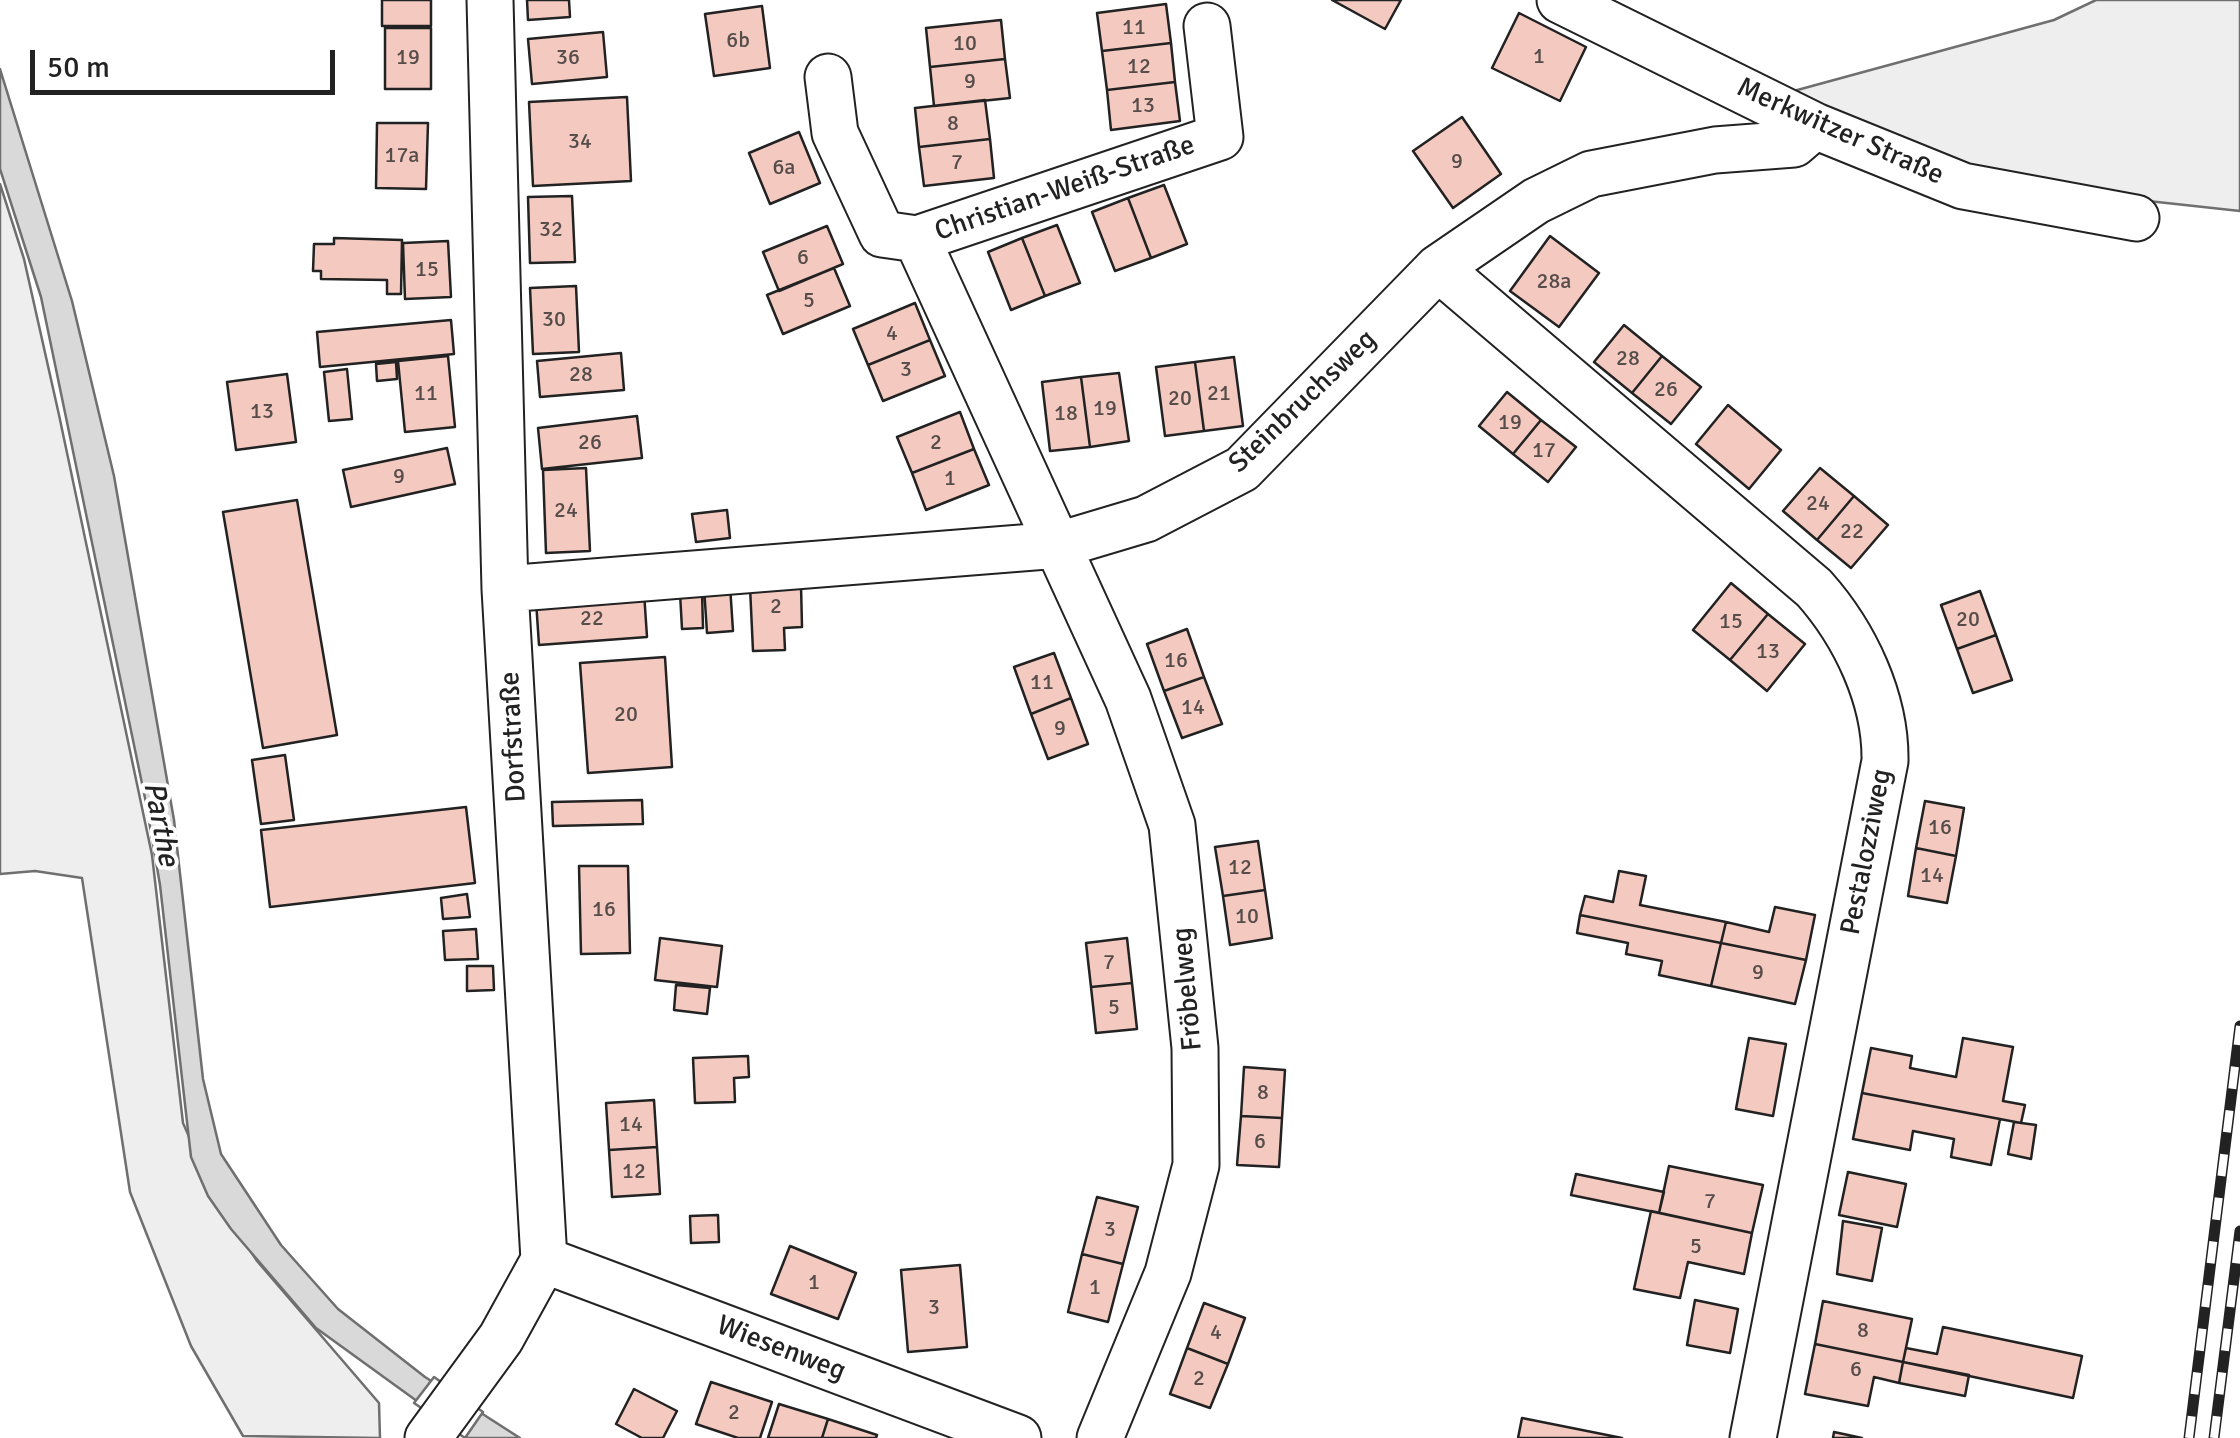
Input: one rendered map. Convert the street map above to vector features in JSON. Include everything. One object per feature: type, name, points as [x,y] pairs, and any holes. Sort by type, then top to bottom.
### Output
[{"type":"street","name":"Dorfstraße","points":[[490,0],[505,589],[544,1260]]},
{"type":"street","name":"Merkwitzer Straße","points":[[1560,0],[1815,126],[1963,186],[2136,218]]},
{"type":"street","name":"Christian-Weiß-Straße","points":[[828,77],[835,133],[882,234],[917,239],[1220,137],[1207,26]]},
{"type":"street","name":"Steinbruchsweg","points":[[505,589],[1058,545],[1146,520],[1242,469],[1438,268],[1536,201],[1592,174],[1716,150],[1794,144],[1815,126]]},
{"type":"street","name":"Christian-Weiß-Straße","points":[[917,239],[1058,545]]},
{"type":"street","name":"Pestalozziweg","points":[[1438,268],[1814,588],[1846,630],[1880,712],[1885,761],[1754,1438]]},
{"type":"street","name":"Fröbelweg","points":[[1058,545],[1128,699],[1172,825],[1194,1048],[1196,1164],[1168,1272],[1100,1438]]},
{"type":"street","points":[[428,1437],[501,1338],[544,1260]]},
{"type":"street","name":"Wiesenweg","points":[[544,1260],[1018,1438]]},
{"type":"shaded area","points":[[2096,0],[2240,0],[2240,211],[2139,200],[1967,168],[1790,92],[2054,20]]},
{"type":"shaded area","points":[[0,184],[24,259],[152,855],[183,1123],[216,1198],[257,1261],[379,1403],[380,1438],[243,1436],[191,1346],[130,1192],[82,878],[35,871],[0,874]]},
{"type":"water","name":"Parthe","points":[[0,69],[72,301],[114,476],[174,820],[203,1079],[221,1154],[281,1245],[338,1309],[425,1377],[520,1438],[468,1438],[316,1328],[231,1229],[208,1196],[191,1157],[160,885],[145,798],[41,297],[0,169]]},
{"type":"pier","points":[[434,1377],[483,1412],[465,1438],[414,1403]]},
{"type":"building","points":[[382,0],[431,0],[431,26],[382,26]]},
{"type":"building","points":[[527,0],[569,0],[570,17],[528,20]]},
{"type":"building","points":[[1332,0],[1401,0],[1385,29]]},
{"type":"building","points":[[1166,4],[1171,43],[1102,51],[1097,13]]},
{"type":"building","points":[[762,6],[770,68],[714,76],[705,14]]},
{"type":"building","points":[[1519,13],[1586,47],[1560,101],[1492,68]]},
{"type":"building","points":[[1001,20],[1005,59],[930,67],[926,28]]},
{"type":"building","points":[[385,28],[431,28],[431,89],[385,89]]},
{"type":"building","points":[[603,32],[607,77],[532,84],[528,39]]},
{"type":"building","points":[[1171,43],[1175,82],[1107,90],[1102,51]]},
{"type":"building","points":[[1005,59],[1010,98],[934,106],[930,67]]},
{"type":"building","points":[[1175,82],[1180,121],[1111,130],[1107,90]]},
{"type":"building","points":[[627,97],[631,181],[533,186],[529,102]]},
{"type":"building","points":[[985,100],[990,139],[919,147],[915,108]]},
{"type":"building","points":[[1462,117],[1501,174],[1453,208],[1413,151]]},
{"type":"building","points":[[377,123],[428,123],[426,189],[376,188]]},
{"type":"building","points":[[799,132],[820,183],[770,204],[749,153]]},
{"type":"building","points":[[990,139],[994,178],[924,186],[919,147]]},
{"type":"building","points":[[1164,185],[1187,244],[1151,258],[1128,198]]},
{"type":"building","points":[[572,196],[575,262],[530,263],[528,197]]},
{"type":"building","points":[[1128,198],[1151,258],[1115,271],[1092,212]]},
{"type":"building","points":[[1057,225],[1080,283],[1045,296],[1022,238]]},
{"type":"building","points":[[827,226],[843,264],[779,291],[763,252]]},
{"type":"building","points":[[1550,236],[1599,273],[1559,327],[1510,291]]},
{"type":"building","points":[[334,238],[402,240],[401,294],[387,294],[387,280],[321,279],[321,271],[313,271],[314,244],[334,244]]},
{"type":"building","points":[[1022,238],[1045,296],[1011,310],[988,252]]},
{"type":"building","points":[[448,241],[451,297],[405,299],[403,243]]},
{"type":"building","points":[[834,268],[850,306],[783,334],[767,295]]},
{"type":"building","points":[[576,286],[579,352],[533,354],[530,288]]},
{"type":"building","points":[[915,303],[930,340],[868,365],[853,329]]},
{"type":"building","points":[[451,320],[454,354],[320,367],[317,332]]},
{"type":"building","points":[[1624,325],[1662,356],[1632,393],[1594,362]]},
{"type":"building","points":[[930,340],[945,376],[883,401],[868,365]]},
{"type":"building","points":[[621,353],[624,390],[540,397],[537,361]]},
{"type":"building","points":[[448,356],[455,427],[405,432],[398,361]]},
{"type":"building","points":[[1662,356],[1701,387],[1671,424],[1632,393]]},
{"type":"building","points":[[1234,357],[1243,426],[1204,431],[1195,362]]},
{"type":"building","points":[[396,362],[397,379],[377,381],[376,364]]},
{"type":"building","points":[[1195,362],[1204,431],[1165,436],[1156,367]]},
{"type":"building","points":[[347,369],[352,419],[329,421],[324,372]]},
{"type":"building","points":[[1119,373],[1129,441],[1090,447],[1081,377]]},
{"type":"building","points":[[287,374],[296,442],[236,450],[227,382]]},
{"type":"building","points":[[1081,377],[1090,447],[1050,451],[1042,382]]},
{"type":"building","points":[[1507,392],[1541,420],[1513,454],[1479,426]]},
{"type":"building","points":[[1728,405],[1781,450],[1749,489],[1696,444]]},
{"type":"building","points":[[960,412],[974,449],[912,473],[897,437]]},
{"type":"building","points":[[637,416],[642,458],[542,469],[538,428]]},
{"type":"building","points":[[1541,420],[1576,447],[1548,482],[1513,454]]},
{"type":"building","points":[[447,448],[455,484],[351,507],[343,470]]},
{"type":"building","points":[[974,449],[989,485],[926,510],[912,473]]},
{"type":"building","points":[[586,468],[590,551],[546,553],[543,470]]},
{"type":"building","points":[[1820,468],[1854,496],[1817,540],[1783,511]]},
{"type":"building","points":[[1854,496],[1888,525],[1851,568],[1817,540]]},
{"type":"building","points":[[297,500],[337,735],[263,748],[223,512]]},
{"type":"building","points":[[727,510],[730,538],[696,542],[692,514]]},
{"type":"building","points":[[1731,583],[1768,614],[1730,660],[1693,630]]},
{"type":"building","points":[[730,585],[733,631],[707,633],[704,587]]},
{"type":"building","points":[[801,585],[802,627],[784,628],[785,650],[753,651],[750,587]]},
{"type":"building","points":[[1980,591],[1996,635],[1957,649],[1941,605]]},
{"type":"building","points":[[644,592],[647,637],[539,645],[536,601]]},
{"type":"building","points":[[702,592],[703,628],[682,629],[680,593]]},
{"type":"building","points":[[1768,614],[1805,644],[1767,691],[1730,660]]},
{"type":"building","points":[[1187,629],[1204,677],[1164,691],[1147,644]]},
{"type":"building","points":[[1996,635],[2012,680],[1973,693],[1957,649]]},
{"type":"building","points":[[1054,653],[1071,698],[1031,714],[1014,667]]},
{"type":"building","points":[[665,657],[672,767],[588,773],[580,663]]},
{"type":"building","points":[[1204,677],[1222,724],[1182,738],[1164,691]]},
{"type":"building","points":[[1071,698],[1088,744],[1048,759],[1031,714]]},
{"type":"building","points":[[285,755],[294,820],[261,824],[252,760]]},
{"type":"building","points":[[642,800],[643,824],[553,826],[552,802]]},
{"type":"building","points":[[1925,801],[1964,808],[1956,856],[1916,848]]},
{"type":"building","points":[[466,807],[475,883],[270,907],[261,830]]},
{"type":"building","points":[[1258,841],[1265,890],[1223,896],[1215,847]]},
{"type":"building","points":[[1916,848],[1956,856],[1947,903],[1908,896]]},
{"type":"building","points":[[579,866],[628,866],[630,953],[581,954]]},
{"type":"building","points":[[1619,871],[1646,876],[1640,905],[1726,922],[1721,943],[1580,915],[1585,896],[1613,902]]},
{"type":"building","points":[[1265,890],[1272,938],[1230,945],[1223,896]]},
{"type":"building","points":[[467,894],[470,917],[443,919],[441,898]]},
{"type":"building","points":[[1775,907],[1815,915],[1806,960],[1721,943],[1726,922],[1769,932]]},
{"type":"building","points":[[1580,915],[1721,943],[1711,986],[1659,975],[1662,961],[1626,954],[1628,943],[1577,933]]},
{"type":"building","points":[[476,929],[478,959],[445,960],[443,931]]},
{"type":"building","points":[[660,938],[722,946],[717,987],[655,980]]},
{"type":"building","points":[[1127,938],[1132,983],[1091,987],[1086,943]]},
{"type":"building","points":[[1721,943],[1806,960],[1795,1004],[1711,986]]},
{"type":"building","points":[[467,966],[493,966],[494,990],[467,991]]},
{"type":"building","points":[[1132,983],[1137,1029],[1096,1033],[1091,987]]},
{"type":"building","points":[[676,985],[710,988],[707,1014],[674,1010]]},
{"type":"building","points":[[1749,1038],[1786,1044],[1773,1116],[1736,1109]]},
{"type":"building","points":[[1963,1038],[2013,1047],[2003,1101],[2025,1105],[2021,1123],[1862,1093],[1871,1048],[1912,1056],[1910,1068],[1956,1077]]},
{"type":"building","points":[[748,1056],[749,1077],[734,1078],[735,1102],[695,1103],[693,1058]]},
{"type":"building","points":[[1244,1067],[1285,1070],[1282,1118],[1241,1116]]},
{"type":"building","points":[[1862,1093],[2000,1119],[1991,1165],[1951,1157],[1954,1139],[1913,1131],[1910,1150],[1853,1139]]},
{"type":"building","points":[[654,1100],[657,1147],[609,1150],[606,1103]]},
{"type":"building","points":[[1241,1116],[1282,1118],[1279,1167],[1237,1165]]},
{"type":"building","points":[[2014,1122],[2036,1125],[2031,1159],[2008,1154]]},
{"type":"building","points":[[657,1147],[660,1194],[612,1197],[609,1150]]},
{"type":"building","points":[[1669,1166],[1763,1185],[1752,1233],[1659,1213]]},
{"type":"building","points":[[1848,1172],[1906,1184],[1897,1227],[1839,1215]]},
{"type":"building","points":[[1576,1174],[1664,1192],[1659,1213],[1571,1195]]},
{"type":"building","points":[[1097,1197],[1138,1207],[1123,1264],[1082,1254]]},
{"type":"building","points":[[1651,1211],[1752,1233],[1744,1274],[1688,1262],[1680,1298],[1634,1289]]},
{"type":"building","points":[[718,1215],[719,1242],[691,1243],[690,1216]]},
{"type":"building","points":[[1843,1221],[1882,1228],[1872,1281],[1837,1274]]},
{"type":"building","points":[[790,1246],[856,1273],[838,1319],[771,1294]]},
{"type":"building","points":[[1082,1254],[1123,1264],[1108,1322],[1068,1312]]},
{"type":"building","points":[[960,1265],[967,1347],[908,1352],[901,1270]]},
{"type":"building","points":[[1695,1300],[1738,1309],[1730,1353],[1687,1345]]},
{"type":"building","points":[[1823,1301],[1912,1319],[1903,1362],[1815,1344]]},
{"type":"building","points":[[1204,1303],[1245,1318],[1228,1364],[1187,1348]]},
{"type":"building","points":[[1943,1327],[2082,1356],[2073,1398],[1903,1362],[1906,1348],[1937,1354]]},
{"type":"building","points":[[1815,1344],[1903,1362],[1899,1383],[1874,1377],[1868,1406],[1805,1394]]},
{"type":"building","points":[[1187,1348],[1228,1364],[1210,1408],[1170,1394]]},
{"type":"building","points":[[1903,1362],[1969,1375],[1965,1396],[1899,1383]]},
{"type":"building","points":[[711,1382],[772,1402],[760,1438],[738,1438],[696,1424]]},
{"type":"building","points":[[634,1389],[677,1411],[663,1438],[642,1438],[616,1424]]},
{"type":"building","points":[[779,1404],[828,1419],[822,1438],[768,1438]]},
{"type":"building","points":[[1522,1418],[1622,1438],[1518,1438]]},
{"type":"building","points":[[828,1419],[877,1435],[876,1438],[822,1438]]},
{"type":"building","points":[[1834,1432],[1862,1438],[1833,1438]]},
{"type":"railway","points":[[2189,1438],[2240,1026]]},
{"type":"railway","points":[[2214,1438],[2240,1231]]}]
